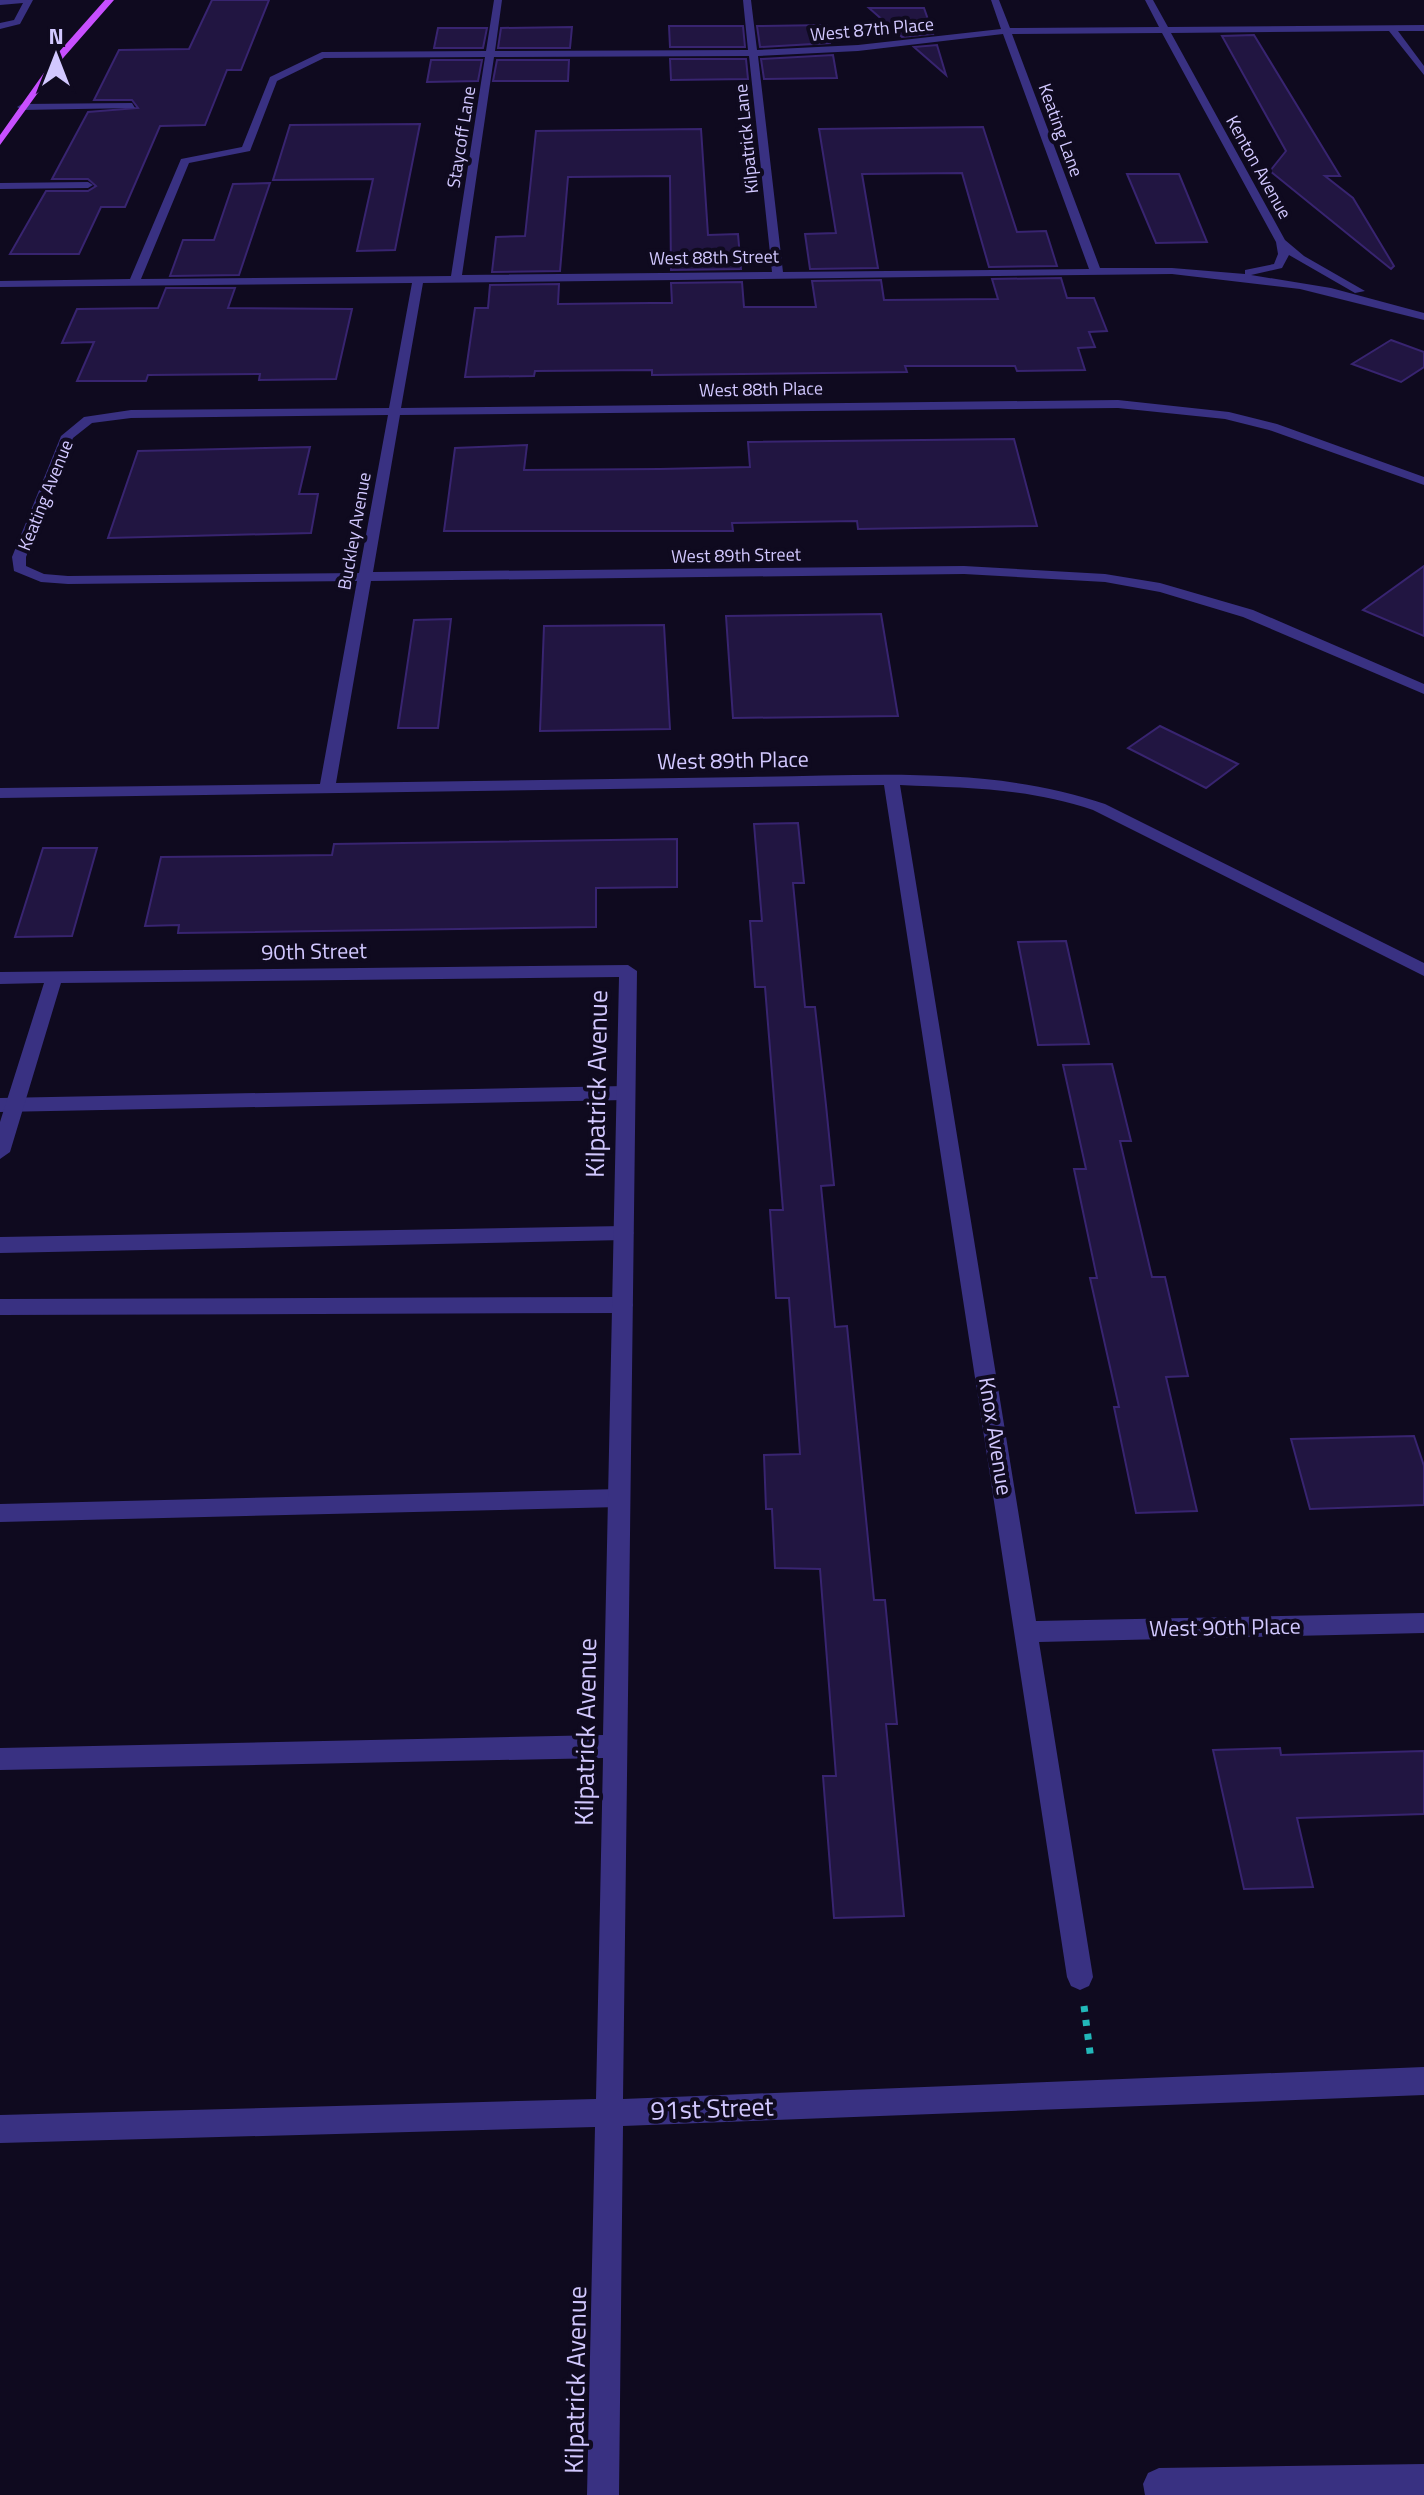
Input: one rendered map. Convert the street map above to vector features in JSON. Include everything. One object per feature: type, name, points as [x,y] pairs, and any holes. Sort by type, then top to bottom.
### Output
[{"type":"main road","points":[[0,142],[22,107],[110,0]]},
{"type":"street","name":"Staycoff Lane","points":[[456,279],[498,0]]},
{"type":"street","name":"Kilpatrick Lane","points":[[747,0],[778,274]]},
{"type":"street","name":"Keating Lane","points":[[995,0],[1095,271]]},
{"type":"street","name":"Kenton Avenue","points":[[1149,0],[1281,242],[1321,270],[1387,304]]},
{"type":"street","points":[[0,2],[28,1],[17,22],[0,26]]},
{"type":"street","name":"West 87th Place","points":[[134,283],[185,161],[246,149],[273,79],[322,55],[753,53],[858,48],[1007,31],[1424,28]]},
{"type":"street","points":[[1392,29],[1424,72]]},
{"type":"street","points":[[22,107],[132,106]]},
{"type":"street","points":[[0,186],[88,185]]},
{"type":"street","points":[[1210,273],[1253,272],[1278,266],[1284,254],[1281,242]]},
{"type":"street","name":"West 88th Street","points":[[0,284],[1095,271],[1210,273],[1322,290],[1387,304],[1424,317]]},
{"type":"street","name":"Buckley Avenue","points":[[327,788],[418,280]]},
{"type":"street","name":"West 88th Place","points":[[88,420],[131,414],[1118,404],[1225,415],[1261,424],[1323,442],[1424,481]]},
{"type":"street","name":"Keating Avenue","points":[[27,574],[19,568],[19,557],[67,436],[88,420]]},
{"type":"street","name":"West 89th Street","points":[[27,574],[68,580],[964,570],[1080,576],[1151,586],[1232,608],[1424,690]]},
{"type":"street","name":"West 89th Place","points":[[0,793],[891,780],[969,780],[1015,785],[1061,794],[1099,807],[1424,970]]},
{"type":"street","name":"Knox Avenue","points":[[891,780],[1080,1977]]},
{"type":"street","name":"90th Street","points":[[0,978],[628,971]]},
{"type":"street","name":"Kilpatrick Avenue","points":[[603,2495],[628,971]]},
{"type":"street","points":[[0,1152],[7,1105],[54,978]]},
{"type":"street","points":[[7,1105],[626,1093]]},
{"type":"street","points":[[0,1245],[624,1233]]},
{"type":"street","points":[[0,1307],[623,1305]]},
{"type":"street","points":[[0,1513],[619,1498]]},
{"type":"street","name":"West 90th Place","points":[[1027,1632],[1424,1623]]},
{"type":"street","points":[[0,1759],[615,1746]]},
{"type":"street","name":"91st Street","points":[[0,2129],[609,2113],[1424,2081]]},
{"type":"street","points":[[1161,2495],[1159,2484],[1424,2480]]},
{"type":"path","points":[[1080,1977],[1095,2092]]},
{"type":"building","points":[[212,0],[269,0],[241,70],[227,70],[205,125],[160,126],[125,207],[101,207],[79,254],[10,254],[46,191],[88,191],[96,186],[88,179],[52,179],[88,112],[138,108],[132,100],[94,100],[119,50],[189,49]]},
{"type":"building","points":[[869,8],[924,8],[933,34],[902,37]]},
{"type":"building","points":[[827,25],[830,43],[760,47],[757,26]]},
{"type":"building","points":[[669,26],[743,26],[745,47],[670,47]]},
{"type":"building","points":[[572,27],[570,48],[498,48],[501,28]]},
{"type":"building","points":[[438,28],[487,28],[483,48],[434,48]]},
{"type":"building","points":[[1254,35],[1340,176],[1325,176],[1353,198],[1394,266],[1391,269],[1270,171],[1286,151],[1222,36]]},
{"type":"building","points":[[937,45],[946,75],[914,47]]},
{"type":"building","points":[[833,55],[837,78],[764,79],[761,59]]},
{"type":"building","points":[[670,59],[746,59],[748,79],[671,80]]},
{"type":"building","points":[[431,60],[482,60],[478,81],[427,82]]},
{"type":"building","points":[[497,60],[569,60],[568,81],[493,81]]},
{"type":"building","points":[[420,124],[395,250],[357,251],[373,179],[273,180],[290,125]]},
{"type":"building","points":[[983,127],[1017,232],[1046,231],[1057,266],[989,267],[962,173],[862,174],[878,268],[810,269],[805,234],[836,233],[819,129]]},
{"type":"building","points":[[701,129],[708,235],[738,234],[741,269],[671,270],[670,176],[568,177],[560,271],[492,272],[496,237],[525,236],[536,131]]},
{"type":"building","points":[[1127,174],[1179,174],[1207,242],[1156,243]]},
{"type":"building","points":[[270,183],[239,275],[170,276],[183,240],[214,240],[233,184]]},
{"type":"building","points":[[1061,278],[1067,298],[1094,298],[1107,331],[1089,332],[1095,347],[1078,348],[1085,370],[1017,371],[1015,366],[905,366],[907,372],[652,375],[652,370],[535,371],[534,376],[465,377],[475,308],[488,308],[490,285],[559,284],[558,304],[672,303],[671,283],[742,282],[744,307],[816,307],[812,281],[881,280],[884,300],[998,299],[992,279]]},
{"type":"building","points":[[166,288],[235,288],[228,308],[352,309],[336,379],[259,380],[260,374],[148,375],[146,381],[77,381],[94,342],[62,343],[77,309],[158,308]]},
{"type":"building","points":[[1391,340],[1424,352],[1424,367],[1401,382],[1352,364]]},
{"type":"building","points":[[1014,439],[1037,526],[858,529],[857,521],[732,523],[733,531],[444,531],[455,448],[527,445],[524,470],[660,469],[750,467],[748,442]]},
{"type":"building","points":[[310,447],[299,494],[318,494],[311,533],[108,538],[138,451]]},
{"type":"building","points":[[1424,566],[1424,636],[1363,610]]},
{"type":"building","points":[[881,614],[898,716],[733,718],[726,616]]},
{"type":"building","points":[[451,619],[438,728],[398,728],[414,620]]},
{"type":"building","points":[[664,625],[670,729],[540,731],[544,626]]},
{"type":"building","points":[[1160,726],[1238,764],[1206,788],[1128,748]]},
{"type":"building","points":[[798,823],[804,883],[793,883],[805,1007],[815,1007],[834,1185],[821,1186],[835,1327],[847,1326],[874,1600],[885,1600],[897,1724],[886,1724],[904,1916],[834,1918],[823,1776],[836,1776],[820,1569],[775,1568],[772,1509],[766,1509],[764,1455],[800,1454],[789,1298],[776,1298],[770,1210],[783,1210],[765,987],[755,987],[750,921],[762,921],[754,824]]},
{"type":"building","points":[[677,839],[677,887],[596,888],[596,927],[178,933],[179,925],[145,926],[161,857],[332,855],[334,844]]},
{"type":"building","points":[[43,848],[97,848],[72,936],[15,937]]},
{"type":"building","points":[[1066,941],[1089,1044],[1038,1045],[1018,942]]},
{"type":"building","points":[[1112,1064],[1131,1141],[1120,1141],[1152,1277],[1165,1277],[1188,1376],[1166,1377],[1197,1511],[1136,1513],[1114,1407],[1119,1407],[1090,1278],[1097,1278],[1074,1169],[1086,1169],[1063,1065]]},
{"type":"building","points":[[1414,1436],[1424,1466],[1424,1505],[1310,1509],[1291,1439]]},
{"type":"building","points":[[1280,1748],[1281,1755],[1424,1751],[1424,1814],[1297,1818],[1313,1887],[1244,1889],[1213,1750]]}]
